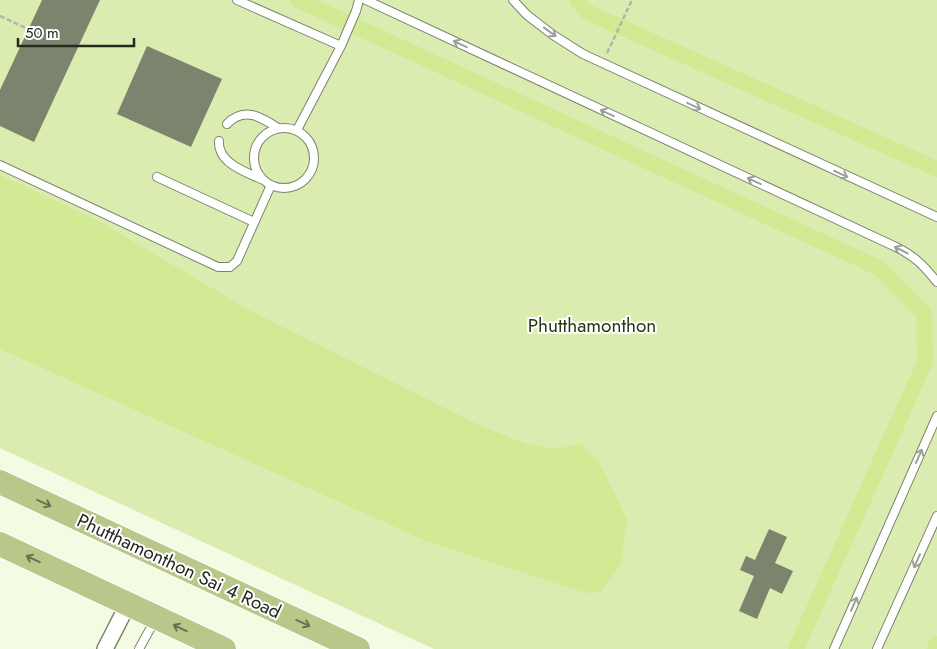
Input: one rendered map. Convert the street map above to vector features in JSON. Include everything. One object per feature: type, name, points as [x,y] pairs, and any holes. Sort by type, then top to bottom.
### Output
[{"type":"main road","name":"Phutthamonthon Sai 4 Road","points":[[0,482],[358,649]]},
{"type":"main road","points":[[2,549],[128,604],[224,649]]},
{"type":"street","points":[[104,649],[128,604]]},
{"type":"lane","points":[[237,0],[341,46]]},
{"type":"lane","points":[[297,130],[341,46],[359,0]]},
{"type":"lane","points":[[366,0],[896,247],[910,254],[921,263],[937,282]]},
{"type":"lane","points":[[513,0],[527,15],[553,35],[583,54],[937,217]]},
{"type":"lane","points":[[227,124],[232,118],[239,115],[251,114],[262,117],[278,128]]},
{"type":"lane","points":[[219,141],[220,151],[235,167],[271,185],[281,188],[291,187],[301,182],[313,166],[314,155],[311,145],[305,137],[297,130],[278,128],[262,137],[256,145],[254,164],[263,180]]},
{"type":"lane","points":[[0,165],[218,267],[230,267],[236,261],[271,185]]},
{"type":"lane","points":[[157,177],[254,222]]},
{"type":"lane","points":[[834,649],[937,416]]},
{"type":"lane","points":[[877,649],[937,516]]},
{"type":"lane","points":[[139,649],[156,617]]},
{"type":"path","points":[[602,63],[632,0]]},
{"type":"path","points":[[0,16],[28,29]]},
{"type":"green space","name":"Phutthamonthon","points":[[0,0],[937,0],[937,649],[434,649],[0,448]]},
{"type":"shaded area","points":[[0,175],[99,221],[249,310],[481,426],[527,444],[558,449],[580,443],[599,462],[627,519],[621,564],[601,592],[586,593],[426,541],[0,349]]},
{"type":"building","points":[[42,0],[100,0],[34,142],[0,126],[0,90]]},
{"type":"building","points":[[147,46],[222,79],[191,147],[117,114]]},
{"type":"building","points":[[769,529],[787,537],[775,563],[793,571],[782,594],[770,588],[757,619],[739,611],[754,576],[740,570],[746,556],[755,560]]},
{"type":"waterway","points":[[298,0],[879,268],[924,313],[925,362],[796,649]]},
{"type":"waterway","points":[[577,0],[587,12],[937,169]]},
{"type":"waterway","points":[[935,649],[937,644]]}]
